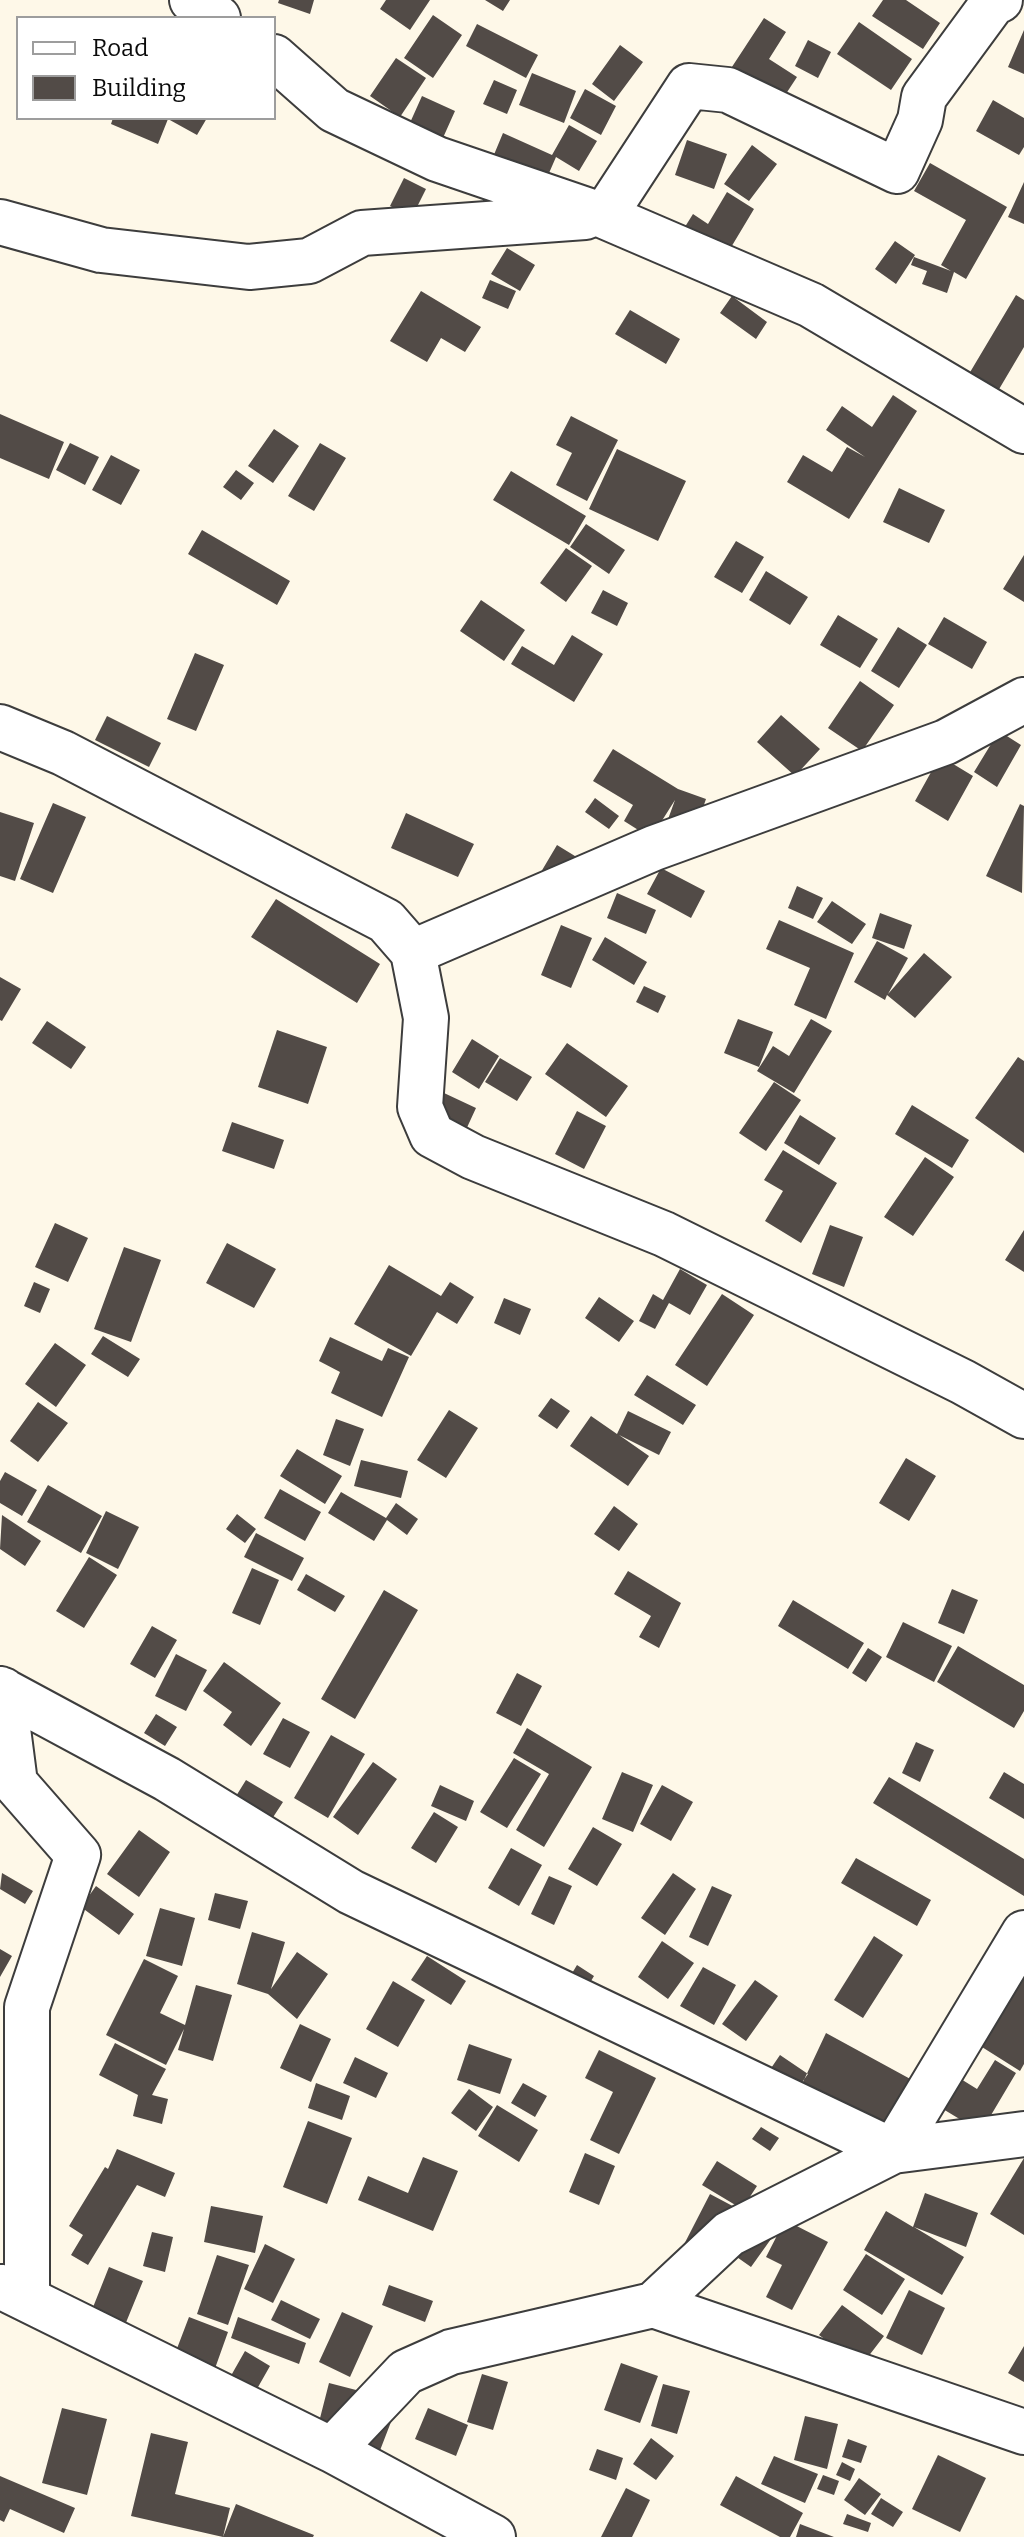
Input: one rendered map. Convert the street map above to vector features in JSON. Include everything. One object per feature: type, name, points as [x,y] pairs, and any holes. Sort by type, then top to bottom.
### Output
[{"type":"street","points":[[192,0],[215,16]]},
{"type":"street","points":[[604,216],[689,86],[728,90],[897,171],[920,120],[924,97],[993,3],[1000,0]]},
{"type":"street","points":[[276,59],[334,110],[437,159],[604,216],[811,305],[1024,431]]},
{"type":"street","points":[[0,222],[101,250],[249,267],[309,261],[362,233],[604,216]]},
{"type":"street","points":[[413,952],[654,848],[946,742],[1024,700]]},
{"type":"street","points":[[0,727],[63,753],[386,921],[413,952],[426,1018],[420,1107],[432,1135],[473,1157],[664,1234],[1024,1416]]},
{"type":"street","points":[[1,1690],[167,1779],[351,1892],[893,2151]]},
{"type":"street","points":[[1,1690],[15,1783],[78,1855],[27,2007],[14,2292],[332,2450],[493,2537]]},
{"type":"street","points":[[893,2151],[1024,1933]]},
{"type":"street","points":[[332,2450],[406,2372],[451,2352],[653,2305],[729,2234],[797,2196],[893,2151],[1024,2134]]},
{"type":"street","points":[[653,2305],[1024,2432]]},
{"type":"building","points":[[279,0],[314,0],[310,14],[278,3]]},
{"type":"building","points":[[386,0],[430,0],[410,30],[380,9]]},
{"type":"building","points":[[485,0],[510,0],[503,11]]},
{"type":"building","points":[[883,0],[906,0],[940,23],[923,49],[872,16]]},
{"type":"building","points":[[433,15],[462,35],[433,78],[404,58]]},
{"type":"building","points":[[764,18],[786,32],[769,59],[797,77],[776,109],[726,76]]},
{"type":"building","points":[[859,22],[912,59],[891,90],[837,54]]},
{"type":"building","points":[[477,24],[538,55],[526,78],[466,46]]},
{"type":"building","points":[[1024,30],[1024,74],[1008,67]]},
{"type":"building","points":[[808,40],[831,52],[818,78],[795,66]]},
{"type":"building","points":[[620,45],[643,62],[614,101],[592,84]]},
{"type":"building","points":[[396,58],[426,78],[400,117],[370,96]]},
{"type":"building","points":[[532,73],[576,91],[564,123],[519,105]]},
{"type":"building","points":[[494,80],[517,90],[507,114],[483,104]]},
{"type":"building","points":[[585,89],[616,106],[601,135],[570,118]]},
{"type":"building","points":[[422,96],[455,111],[442,140],[409,125]]},
{"type":"building","points":[[993,100],[1024,118],[1024,147],[1019,155],[976,131]]},
{"type":"building","points":[[112,120],[168,120],[158,144],[111,124]]},
{"type":"building","points":[[170,120],[206,120],[197,135]]},
{"type":"building","points":[[569,125],[597,141],[579,171],[556,157],[546,180],[493,157],[503,133],[552,155]]},
{"type":"building","points":[[687,140],[727,154],[714,189],[675,175]]},
{"type":"building","points":[[752,145],[777,164],[749,201],[724,184]]},
{"type":"building","points":[[930,163],[1007,207],[966,279],[954,272],[947,293],[922,284],[927,271],[911,265],[914,257],[951,271],[941,265],[966,220],[914,191]]},
{"type":"building","points":[[404,178],[426,189],[412,217],[390,206]]},
{"type":"building","points":[[1024,182],[1024,224],[1008,217]]},
{"type":"building","points":[[727,192],[754,209],[721,264],[678,238],[693,214],[708,224]]},
{"type":"building","points":[[895,241],[915,255],[896,284],[875,269]]},
{"type":"building","points":[[507,248],[535,265],[520,291],[491,274]]},
{"type":"building","points":[[490,280],[516,291],[508,309],[482,298]]},
{"type":"building","points":[[421,291],[481,327],[465,352],[441,338],[427,362],[390,341]]},
{"type":"building","points":[[1016,295],[1024,300],[1024,347],[995,396],[966,379]]},
{"type":"building","points":[[732,296],[767,322],[756,339],[720,313]]},
{"type":"building","points":[[630,310],[680,339],[666,364],[615,334]]},
{"type":"building","points":[[893,395],[917,411],[849,519],[787,482],[803,455],[832,472],[847,447],[865,457],[826,430],[842,406],[872,427]]},
{"type":"building","points":[[0,414],[64,442],[49,479],[0,458]]},
{"type":"building","points":[[571,416],[618,440],[587,501],[556,485],[572,453],[556,445]]},
{"type":"building","points":[[274,429],[299,446],[273,483],[248,466]]},
{"type":"building","points":[[70,443],[99,457],[85,485],[56,470]]},
{"type":"building","points":[[320,443],[346,458],[314,511],[288,496]]},
{"type":"building","points":[[617,449],[686,481],[658,541],[589,509]]},
{"type":"building","points":[[111,455],[140,470],[121,505],[92,490]]},
{"type":"building","points":[[236,470],[254,483],[241,500],[223,487]]},
{"type":"building","points":[[511,471],[586,516],[569,545],[493,500]]},
{"type":"building","points":[[899,488],[945,510],[929,543],[883,522]]},
{"type":"building","points":[[586,524],[625,550],[609,574],[570,547]]},
{"type":"building","points":[[202,530],[290,581],[277,605],[188,554]]},
{"type":"building","points":[[736,541],[764,557],[742,593],[714,577]]},
{"type":"building","points":[[566,548],[592,566],[566,602],[540,583]]},
{"type":"building","points":[[1024,555],[1024,602],[1003,589]]},
{"type":"building","points":[[766,571],[808,597],[790,625],[749,600]]},
{"type":"building","points":[[603,590],[628,603],[617,626],[591,613]]},
{"type":"building","points":[[481,600],[525,630],[504,661],[460,631]]},
{"type":"building","points":[[838,615],[878,639],[860,668],[820,645]]},
{"type":"building","points":[[944,617],[987,642],[972,669],[928,644]]},
{"type":"building","points":[[898,627],[927,645],[899,688],[871,671]]},
{"type":"building","points":[[572,635],[603,654],[574,702],[511,664],[522,646],[554,665]]},
{"type":"building","points":[[195,653],[224,665],[196,731],[167,719]]},
{"type":"building","points":[[860,681],[894,705],[862,751],[828,728]]},
{"type":"building","points":[[781,715],[820,749],[795,776],[757,742]]},
{"type":"building","points":[[107,716],[161,743],[149,767],[95,740]]},
{"type":"building","points":[[999,731],[1021,745],[997,787],[974,772]]},
{"type":"building","points":[[613,749],[678,789],[706,799],[691,843],[663,833],[675,800],[651,838],[624,821],[633,805],[593,781]]},
{"type":"building","points":[[940,756],[973,776],[948,821],[915,801]]},
{"type":"building","points":[[595,798],[619,816],[609,829],[585,812]]},
{"type":"building","points":[[53,803],[86,817],[53,893],[20,879]]},
{"type":"building","points":[[1020,804],[1024,806],[1022,893],[986,876]]},
{"type":"building","points":[[0,812],[34,823],[15,881],[0,876]]},
{"type":"building","points":[[406,813],[474,844],[458,877],[391,848]]},
{"type":"building","points":[[557,845],[601,872],[584,899],[541,872]]},
{"type":"building","points":[[661,868],[705,891],[691,918],[647,894]]},
{"type":"building","points":[[797,886],[823,898],[813,919],[788,908]]},
{"type":"building","points":[[617,893],[656,910],[646,934],[607,918]]},
{"type":"building","points":[[276,899],[380,964],[357,1003],[251,937]]},
{"type":"building","points":[[832,901],[866,924],[852,944],[817,922]]},
{"type":"building","points":[[880,913],[912,925],[904,949],[872,938]]},
{"type":"building","points":[[779,920],[854,953],[826,1019],[794,1005],[810,968],[766,949]]},
{"type":"building","points":[[561,925],[592,938],[571,988],[541,975]]},
{"type":"building","points":[[605,937],[647,962],[634,985],[592,960]]},
{"type":"building","points":[[877,941],[908,958],[888,994],[924,953],[952,977],[915,1018],[887,995],[885,1000],[854,982]]},
{"type":"building","points":[[0,977],[21,989],[2,1021],[0,1020]]},
{"type":"building","points":[[644,986],[666,996],[658,1013],[636,1002]]},
{"type":"building","points":[[738,1019],[773,1032],[759,1067],[724,1053]]},
{"type":"building","points":[[811,1019],[832,1031],[794,1093],[757,1071],[773,1046],[789,1056]]},
{"type":"building","points":[[47,1021],[86,1047],[71,1069],[32,1043]]},
{"type":"building","points":[[277,1030],[327,1047],[308,1104],[258,1087]]},
{"type":"building","points":[[472,1039],[499,1056],[479,1089],[452,1072]]},
{"type":"building","points":[[567,1043],[628,1086],[606,1117],[545,1074]]},
{"type":"building","points":[[1018,1057],[1024,1061],[1024,1153],[975,1118]]},
{"type":"building","points":[[500,1058],[532,1077],[517,1101],[485,1082]]},
{"type":"building","points":[[774,1082],[801,1100],[766,1151],[739,1133]]},
{"type":"building","points":[[444,1093],[476,1108],[464,1134],[433,1119]]},
{"type":"building","points":[[912,1105],[969,1140],[952,1168],[895,1134]]},
{"type":"building","points":[[577,1111],[606,1126],[584,1169],[555,1154]]},
{"type":"building","points":[[800,1115],[836,1138],[819,1165],[784,1143]]},
{"type":"building","points":[[232,1122],[284,1140],[274,1169],[222,1151]]},
{"type":"building","points":[[783,1150],[837,1183],[801,1243],[765,1221],[783,1191],[764,1180]]},
{"type":"building","points":[[925,1157],[954,1177],[913,1236],[884,1217]]},
{"type":"building","points":[[55,1223],[88,1238],[68,1282],[35,1267]]},
{"type":"building","points":[[830,1225],[863,1237],[844,1287],[812,1274]]},
{"type":"building","points":[[1024,1230],[1024,1272],[1005,1260]]},
{"type":"building","points":[[227,1243],[276,1269],[254,1308],[206,1283]]},
{"type":"building","points":[[124,1247],[161,1260],[131,1342],[94,1329]]},
{"type":"building","points":[[389,1265],[441,1296],[450,1282],[474,1297],[457,1324],[437,1312],[411,1356],[354,1324]]},
{"type":"building","points":[[680,1269],[707,1285],[690,1315],[669,1303],[655,1329],[639,1321],[653,1294],[663,1300]]},
{"type":"building","points":[[34,1282],[50,1289],[40,1313],[24,1306]]},
{"type":"building","points":[[722,1294],[754,1315],[707,1386],[675,1365]]},
{"type":"building","points":[[599,1297],[634,1321],[619,1342],[585,1318]]},
{"type":"building","points":[[504,1298],[531,1309],[520,1335],[494,1323]]},
{"type":"building","points":[[103,1336],[140,1359],[128,1377],[91,1354]]},
{"type":"building","points":[[330,1337],[382,1361],[388,1348],[409,1357],[382,1417],[331,1393],[340,1372],[319,1361]]},
{"type":"building","points":[[55,1343],[86,1365],[56,1407],[25,1384]]},
{"type":"building","points":[[647,1375],[696,1405],[683,1425],[634,1395]]},
{"type":"building","points":[[551,1398],[570,1411],[557,1429],[538,1416]]},
{"type":"building","points":[[38,1402],[68,1423],[38,1462],[10,1441]]},
{"type":"building","points":[[449,1410],[478,1428],[446,1478],[417,1460]]},
{"type":"building","points":[[628,1411],[671,1432],[659,1455],[619,1435],[649,1456],[628,1486],[570,1446],[591,1416],[617,1434]]},
{"type":"building","points":[[336,1419],[364,1429],[350,1466],[323,1455]]},
{"type":"building","points":[[297,1449],[342,1476],[325,1504],[280,1476]]},
{"type":"building","points":[[906,1458],[936,1476],[909,1521],[879,1503]]},
{"type":"building","points":[[361,1460],[408,1471],[401,1498],[354,1486]]},
{"type":"building","points":[[5,1472],[37,1490],[22,1516],[0,1503],[0,1481]]},
{"type":"building","points":[[48,1485],[102,1516],[81,1553],[27,1522]]},
{"type":"building","points":[[280,1489],[321,1512],[305,1541],[264,1518]]},
{"type":"building","points":[[341,1492],[386,1518],[396,1503],[418,1519],[407,1535],[387,1520],[374,1541],[328,1513]]},
{"type":"building","points":[[614,1506],[638,1524],[619,1551],[594,1534]]},
{"type":"building","points":[[106,1511],[139,1527],[118,1569],[86,1553]]},
{"type":"building","points":[[237,1514],[256,1529],[245,1543],[226,1529]]},
{"type":"building","points":[[2,1515],[41,1541],[25,1566],[0,1549]]},
{"type":"building","points":[[256,1533],[304,1558],[292,1581],[244,1557]]},
{"type":"building","points":[[89,1557],[117,1575],[84,1628],[56,1611]]},
{"type":"building","points":[[252,1568],[279,1580],[260,1625],[232,1613]]},
{"type":"building","points":[[628,1571],[681,1603],[659,1648],[639,1637],[651,1616],[614,1594]]},
{"type":"building","points":[[306,1574],[345,1596],[335,1612],[297,1590]]},
{"type":"building","points":[[952,1589],[978,1600],[964,1634],[938,1623]]},
{"type":"building","points":[[384,1590],[418,1610],[355,1719],[321,1699]]},
{"type":"building","points":[[793,1600],[864,1643],[848,1669],[778,1626]]},
{"type":"building","points":[[903,1622],[952,1646],[934,1682],[886,1657]]},
{"type":"building","points":[[152,1626],[177,1640],[155,1678],[130,1664]]},
{"type":"building","points":[[958,1646],[1024,1685],[1024,1711],[1014,1728],[937,1682]]},
{"type":"building","points":[[868,1648],[882,1657],[866,1682],[852,1673]]},
{"type":"building","points":[[176,1654],[207,1670],[186,1711],[155,1696]]},
{"type":"building","points":[[224,1662],[281,1703],[251,1746],[223,1725],[232,1712],[203,1691]]},
{"type":"building","points":[[517,1673],[542,1686],[521,1726],[496,1713]]},
{"type":"building","points":[[156,1714],[177,1727],[165,1746],[144,1733]]},
{"type":"building","points":[[283,1718],[310,1732],[290,1768],[263,1754]]},
{"type":"building","points":[[527,1728],[592,1767],[544,1847],[516,1830],[549,1774],[513,1753]]},
{"type":"building","points":[[331,1735],[365,1754],[328,1818],[294,1798]]},
{"type":"building","points":[[916,1742],[934,1750],[920,1782],[902,1773]]},
{"type":"building","points":[[514,1758],[541,1774],[507,1828],[480,1812]]},
{"type":"building","points":[[373,1762],[397,1779],[358,1835],[333,1817]]},
{"type":"building","points":[[622,1772],[653,1785],[633,1832],[602,1819]]},
{"type":"building","points":[[1004,1772],[1024,1784],[1024,1819],[989,1798]]},
{"type":"building","points":[[889,1777],[1024,1859],[1024,1896],[873,1803]]},
{"type":"building","points":[[246,1780],[283,1802],[264,1831],[228,1809]]},
{"type":"building","points":[[440,1785],[474,1801],[466,1821],[431,1806]]},
{"type":"building","points":[[662,1785],[693,1802],[671,1841],[640,1824]]},
{"type":"building","points":[[434,1812],[458,1827],[436,1863],[411,1848]]},
{"type":"building","points":[[593,1827],[622,1844],[597,1886],[568,1869]]},
{"type":"building","points":[[139,1830],[170,1852],[139,1897],[107,1874]]},
{"type":"building","points":[[511,1848],[542,1865],[519,1906],[488,1888]]},
{"type":"building","points":[[856,1858],[931,1900],[917,1926],[841,1883]]},
{"type":"building","points":[[2,1873],[33,1891],[25,1904],[0,1889]]},
{"type":"building","points":[[673,1873],[696,1889],[665,1935],[641,1918]]},
{"type":"building","points":[[549,1876],[572,1886],[554,1925],[531,1914]]},
{"type":"building","points":[[96,1886],[134,1914],[119,1935],[81,1907]]},
{"type":"building","points":[[712,1886],[732,1895],[708,1946],[689,1937]]},
{"type":"building","points":[[215,1893],[248,1901],[240,1929],[208,1920]]},
{"type":"building","points":[[160,1908],[195,1918],[182,1966],[146,1956]]},
{"type":"building","points":[[252,1932],[285,1942],[271,1989],[297,1952],[328,1974],[297,2019],[268,1994],[237,1984]]},
{"type":"building","points":[[874,1936],[903,1955],[863,2018],[834,2000]]},
{"type":"building","points":[[662,1941],[694,1963],[668,1999],[638,1977]]},
{"type":"building","points":[[0,1949],[12,1956],[0,1977]]},
{"type":"building","points":[[427,1956],[466,1981],[451,2005],[411,1980]]},
{"type":"building","points":[[144,1959],[178,1976],[160,2013],[185,2025],[196,1985],[232,1995],[213,2061],[178,2050],[184,2029],[166,2065],[106,2035]]},
{"type":"building","points":[[1024,1960],[1024,2064],[1020,2071],[974,2042]]},
{"type":"building","points":[[577,1965],[594,1976],[582,1996],[565,1985]]},
{"type":"building","points":[[703,1967],[736,1985],[714,2025],[680,2006]]},
{"type":"building","points":[[755,1980],[778,1996],[746,2041],[722,2024]]},
{"type":"building","points":[[393,1981],[425,2000],[398,2047],[366,2029]]},
{"type":"building","points":[[300,2024],[331,2039],[311,2082],[280,2068]]},
{"type":"building","points":[[826,2033],[914,2081],[880,2144],[795,2099]]},
{"type":"building","points":[[115,2043],[166,2069],[152,2095],[168,2099],[162,2124],[133,2116],[138,2095],[99,2075]]},
{"type":"building","points":[[469,2044],[512,2059],[500,2094],[457,2080]]},
{"type":"building","points":[[599,2050],[656,2078],[619,2154],[590,2140],[613,2092],[585,2078]]},
{"type":"building","points":[[780,2055],[808,2074],[790,2099],[763,2080]]},
{"type":"building","points":[[355,2057],[388,2073],[376,2098],[343,2083]]},
{"type":"building","points":[[995,2060],[1016,2073],[981,2132],[938,2106],[956,2076],[977,2089]]},
{"type":"building","points":[[316,2083],[350,2096],[342,2120],[308,2108]]},
{"type":"building","points":[[523,2083],[547,2096],[535,2117],[511,2103]]},
{"type":"building","points":[[469,2089],[493,2107],[476,2131],[451,2113]]},
{"type":"building","points":[[497,2105],[538,2130],[519,2162],[478,2136]]},
{"type":"building","points":[[308,2121],[352,2138],[327,2204],[283,2187]]},
{"type":"building","points":[[761,2127],[779,2138],[770,2151],[752,2139]]},
{"type":"building","points":[[117,2149],[175,2173],[165,2197],[137,2185],[88,2265],[71,2255],[83,2235],[69,2226],[105,2167],[108,2169]]},
{"type":"building","points":[[585,2153],[615,2166],[599,2205],[569,2192]]},
{"type":"building","points":[[423,2157],[458,2171],[433,2231],[358,2200],[368,2176],[408,2193]]},
{"type":"building","points":[[1024,2158],[1024,2235],[990,2214]]},
{"type":"building","points":[[717,2161],[757,2186],[742,2209],[702,2185]]},
{"type":"building","points":[[925,2193],[978,2213],[966,2247],[914,2227],[964,2257],[942,2295],[864,2250],[886,2211],[913,2227]]},
{"type":"building","points":[[710,2194],[742,2211],[677,2258]]},
{"type":"building","points":[[211,2206],[263,2216],[255,2253],[204,2242]]},
{"type":"building","points":[[785,2220],[828,2242],[792,2310],[766,2297],[782,2265],[766,2257]]},
{"type":"building","points":[[152,2232],[173,2237],[165,2272],[143,2266]]},
{"type":"building","points":[[776,2232],[751,2267],[724,2248]]},
{"type":"building","points":[[265,2244],[295,2259],[273,2303],[244,2289]]},
{"type":"building","points":[[866,2254],[905,2279],[882,2315],[843,2290]]},
{"type":"building","points":[[217,2255],[249,2265],[228,2325],[197,2314]]},
{"type":"building","points":[[109,2267],[143,2281],[109,2364],[76,2350]]},
{"type":"building","points":[[389,2285],[433,2301],[425,2322],[382,2305]]},
{"type":"building","points":[[909,2290],[945,2308],[922,2355],[886,2338]]},
{"type":"building","points":[[281,2300],[320,2319],[310,2339],[271,2320]]},
{"type":"building","points":[[842,2305],[884,2336],[861,2366],[819,2335]]},
{"type":"building","points":[[342,2312],[373,2326],[350,2377],[319,2362]]},
{"type":"building","points":[[189,2317],[228,2332],[213,2374],[173,2359]]},
{"type":"building","points":[[238,2317],[306,2343],[299,2364],[231,2338]]},
{"type":"building","points":[[1024,2346],[1024,2382],[1008,2373]]},
{"type":"building","points":[[245,2351],[270,2366],[245,2410],[220,2395]]},
{"type":"building","points":[[621,2363],[658,2376],[640,2423],[604,2410]]},
{"type":"building","points":[[482,2374],[508,2382],[493,2430],[467,2422]]},
{"type":"building","points":[[329,2383],[360,2391],[349,2433],[318,2426]]},
{"type":"building","points":[[663,2384],[690,2391],[677,2434],[651,2426]]},
{"type":"building","points":[[62,2408],[107,2419],[87,2495],[42,2483]]},
{"type":"building","points":[[428,2408],[468,2425],[456,2456],[415,2439]]},
{"type":"building","points":[[396,2409],[379,2453],[350,2441]]},
{"type":"building","points":[[805,2416],[838,2424],[827,2469],[794,2460]]},
{"type":"building","points":[[151,2433],[188,2442],[175,2494],[230,2508],[223,2537],[131,2516]]},
{"type":"building","points":[[651,2438],[674,2456],[656,2480],[633,2464]]},
{"type":"building","points":[[848,2439],[867,2446],[861,2463],[842,2457]]},
{"type":"building","points":[[597,2449],[623,2458],[616,2480],[589,2470]]},
{"type":"building","points":[[938,2455],[986,2478],[960,2532],[912,2509]]},
{"type":"building","points":[[774,2456],[818,2474],[805,2503],[761,2484]]},
{"type":"building","points":[[842,2462],[855,2469],[850,2481],[836,2475]]},
{"type":"building","points":[[823,2475],[839,2481],[834,2495],[817,2489]]},
{"type":"building","points":[[0,2476],[75,2508],[64,2533],[10,2509],[4,2522],[0,2520]]},
{"type":"building","points":[[736,2476],[803,2513],[790,2537],[780,2537],[720,2505]]},
{"type":"building","points":[[859,2478],[881,2494],[865,2515],[844,2500]]},
{"type":"building","points":[[626,2488],[650,2500],[632,2537],[601,2537]]},
{"type":"building","points":[[881,2498],[903,2512],[893,2527],[871,2514]]},
{"type":"building","points":[[236,2504],[314,2535],[223,2537]]},
{"type":"building","points":[[847,2514],[871,2523],[868,2532],[843,2524]]},
{"type":"building","points":[[800,2524],[834,2537],[796,2537]]}]
